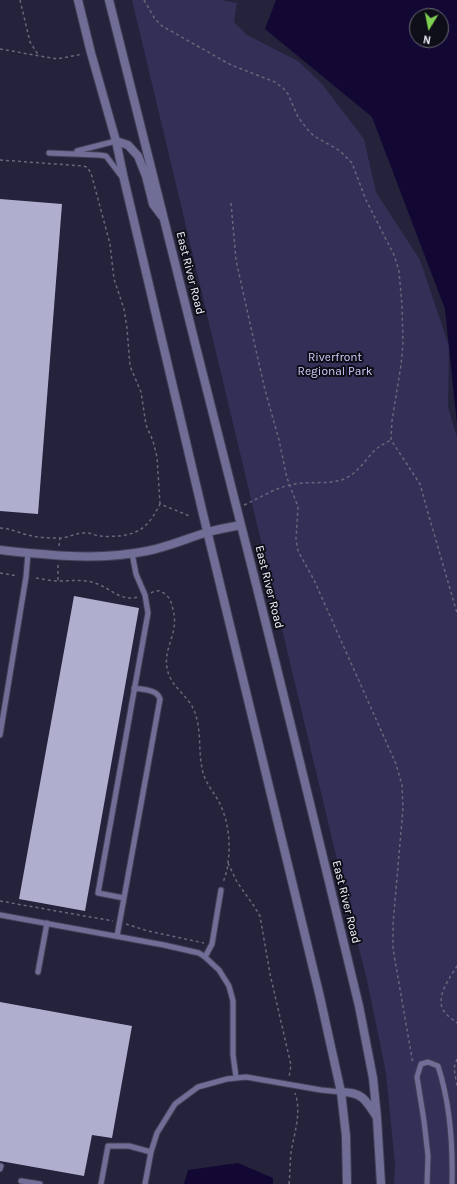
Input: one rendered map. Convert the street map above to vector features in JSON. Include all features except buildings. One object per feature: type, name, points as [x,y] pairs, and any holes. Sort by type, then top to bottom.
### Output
[{"type":"street","points":[[78,0],[91,53],[116,141],[124,180],[320,997],[341,1092],[346,1136],[347,1184]]},
{"type":"street","name":"East River Road","points":[[109,0],[241,524],[359,1006],[373,1078],[381,1184]]},
{"type":"street","points":[[116,141],[128,145],[138,156],[146,176],[153,204],[165,220]]},
{"type":"street","points":[[0,550],[86,557],[132,553],[170,545],[208,532],[241,524]]},
{"type":"street","points":[[341,1092],[351,1092],[358,1095],[367,1102],[377,1118]]},
{"type":"lane","points":[[116,141],[80,151],[49,153],[99,154],[106,156],[124,180]]},
{"type":"lane","points":[[0,735],[26,577],[28,553]]},
{"type":"lane","points":[[124,898],[98,893],[148,612],[145,595],[136,574],[132,553]]},
{"type":"lane","points":[[117,936],[160,699],[159,695],[155,692],[134,688]]},
{"type":"lane","points":[[205,957],[212,944],[221,890]]},
{"type":"lane","points":[[0,915],[164,945],[198,953],[205,957],[219,970],[229,986],[233,1002],[233,1055],[236,1077]]},
{"type":"lane","points":[[38,972],[47,923]]},
{"type":"lane","points":[[427,1184],[428,1156],[424,1121],[416,1077],[420,1064],[428,1062],[438,1066],[444,1085],[450,1129],[453,1170],[452,1184]]},
{"type":"lane","points":[[145,1184],[151,1152],[157,1133],[175,1104],[198,1087],[236,1077],[246,1076],[292,1085],[341,1092]]},
{"type":"lane","points":[[101,1184],[108,1146],[129,1146],[151,1152]]},
{"type":"lane","points":[[21,1181],[40,1184]]},
{"type":"path","points":[[20,0],[30,42],[39,56]]},
{"type":"path","points":[[144,0],[155,19],[167,29],[231,65],[271,80],[279,85],[288,94],[298,117],[305,127],[314,136],[340,151],[352,163],[366,200],[394,255],[399,271],[403,344],[392,421],[391,440],[420,484],[457,613]]},
{"type":"path","points":[[0,49],[58,59],[91,53]]},
{"type":"path","points":[[0,160],[83,166],[87,167],[91,173],[110,244],[114,279],[124,309],[130,366],[143,398],[146,425],[156,452],[160,504],[155,514],[145,527],[133,534],[103,537],[84,532],[66,538],[60,538],[33,536],[0,528]]},
{"type":"path","points":[[231,203],[236,260],[265,390],[280,440],[290,485],[298,507],[296,539],[298,551],[314,580],[396,764],[402,785],[403,808],[393,924],[393,949],[413,1065],[418,1073]]},
{"type":"path","points":[[244,505],[267,493],[290,485],[330,482],[346,478],[360,468],[378,448],[391,440]]},
{"type":"path","points":[[160,504],[191,517]]},
{"type":"path","points":[[60,538],[60,543]]},
{"type":"path","points":[[58,564],[58,581]]},
{"type":"path","points":[[0,574],[18,576]]},
{"type":"path","points":[[36,578],[58,581],[80,580],[94,583],[101,585],[125,599],[132,599],[141,596]]},
{"type":"path","points":[[150,593],[158,591],[165,594],[169,597],[174,610],[175,622],[168,652],[167,670],[172,682],[195,712],[203,772],[207,783],[218,800],[225,818],[228,834],[228,863],[221,890]]},
{"type":"path","points":[[228,863],[237,882],[260,916],[270,974],[291,1065],[289,1077],[296,1097],[298,1115],[289,1184]]},
{"type":"path","points":[[0,901],[120,922],[148,931],[212,944]]},
{"type":"path","points":[[457,966],[444,989],[441,1000],[446,1014],[457,1023]]},
{"type":"path","points":[[457,1059],[454,1068],[457,1086]]},
{"type":"green space","name":"Riverfront Regional Park","points":[[132,0],[221,0],[237,3],[234,22],[247,35],[298,61],[322,84],[364,139],[376,192],[420,260],[449,346],[448,407],[457,437],[457,1184],[394,1184],[395,1164],[386,1073],[367,980]]},
{"type":"shaded area","points":[[276,0],[457,0],[457,424],[445,309],[372,117],[265,29]]},
{"type":"shaded area","points":[[238,1163],[273,1178],[273,1184],[184,1184],[188,1170]]}]
